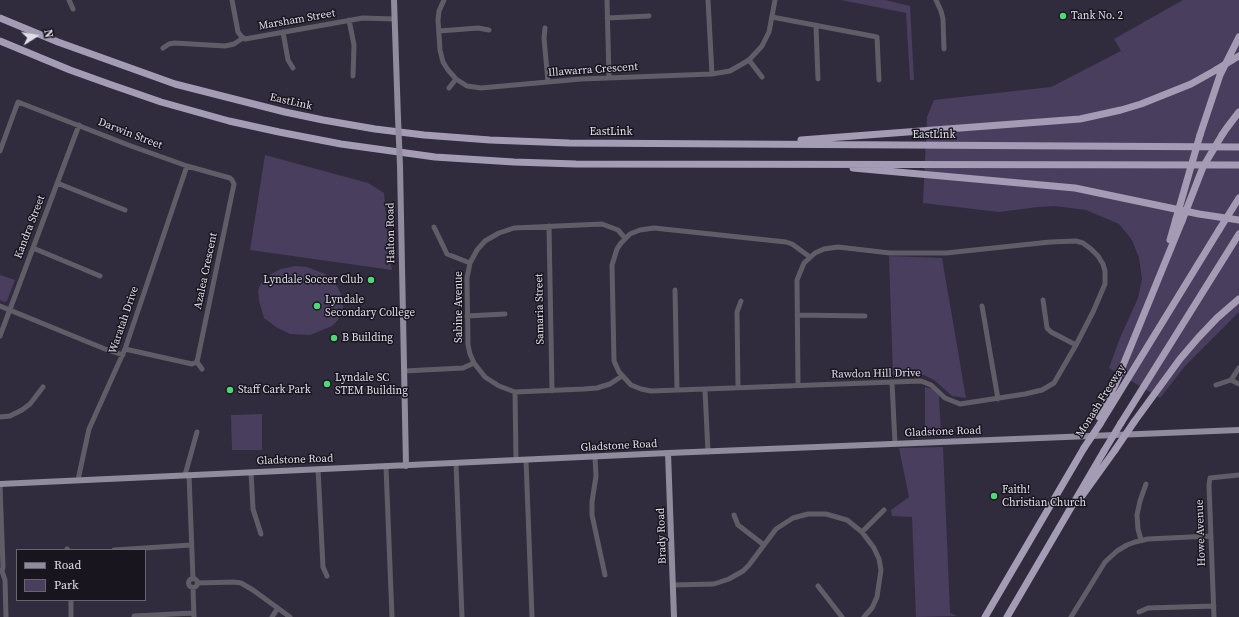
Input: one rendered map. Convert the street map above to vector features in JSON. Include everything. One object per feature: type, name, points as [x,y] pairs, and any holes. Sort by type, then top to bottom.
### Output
[{"type":"highway","name":"EastLink","points":[[0,18],[58,42],[175,84],[285,112],[375,129],[471,139],[527,142],[1239,147]]},
{"type":"highway","points":[[1098,424],[1159,278],[1179,220],[1200,135],[1220,74],[1239,37]]},
{"type":"highway","points":[[0,41],[70,70],[168,104],[267,130],[367,148],[435,157],[514,162],[1239,165]]},
{"type":"highway","points":[[765,144],[1080,119],[1141,104],[1191,84],[1239,56]]},
{"type":"highway","points":[[1179,220],[1203,167],[1222,135],[1239,112]]},
{"type":"highway","points":[[806,164],[1059,185],[1093,190],[1214,217],[1239,220]]},
{"type":"highway","name":"Monash Freeway","points":[[985,617],[1098,424],[1239,198]]},
{"type":"highway","points":[[1007,617],[1104,450],[1239,234]]},
{"type":"highway","points":[[1062,524],[1180,359],[1217,318],[1239,299]]},
{"type":"main road","name":"Halton Road","points":[[394,0],[400,166],[406,466]]},
{"type":"main road","name":"Gladstone Road","points":[[0,484],[668,453],[1239,430]]},
{"type":"main road","name":"Brady Road","points":[[668,453],[674,617]]},
{"type":"street","points":[[69,0],[73,9]]},
{"type":"street","points":[[232,0],[238,32],[243,38]]},
{"type":"street","name":"Illawarra Crescent","points":[[444,0],[438,16],[442,59],[448,70],[456,79],[467,86],[481,88],[581,79],[712,74],[730,71],[749,60],[758,51],[769,32],[775,0]]},
{"type":"street","points":[[606,0],[609,78]]},
{"type":"street","points":[[708,0],[712,74]]},
{"type":"street","points":[[936,0],[943,19],[944,49]]},
{"type":"street","points":[[607,18],[649,16]]},
{"type":"street","points":[[772,17],[877,38],[879,80]]},
{"type":"street","name":"Marsham Street","points":[[162,48],[169,44],[175,43],[225,46],[238,42],[243,38],[247,39],[349,20],[363,18],[394,19]]},
{"type":"street","points":[[349,20],[354,45],[353,76]]},
{"type":"street","points":[[816,26],[818,79]]},
{"type":"street","points":[[439,31],[478,28],[489,30]]},
{"type":"street","points":[[545,28],[544,38],[548,82]]},
{"type":"street","points":[[283,32],[288,60],[293,68]]},
{"type":"street","points":[[749,60],[762,77]]},
{"type":"street","points":[[449,88],[456,79]]},
{"type":"street","name":"Darwin Street","points":[[3,136],[18,102],[131,146],[187,166],[230,178],[234,184]]},
{"type":"street","name":"Kandra Street","points":[[0,336],[78,125]]},
{"type":"street","points":[[0,151],[3,136]]},
{"type":"street","name":"Waratah Drive","points":[[78,480],[89,429],[123,354],[187,166]]},
{"type":"street","points":[[57,183],[126,210]]},
{"type":"street","name":"Azalea Crescent","points":[[197,362],[234,184]]},
{"type":"street","name":"Sabine Avenue","points":[[622,376],[610,384],[597,388],[515,392],[499,386],[486,377],[474,363],[469,349],[467,278],[470,263],[477,250],[485,241],[499,233],[514,228],[602,224],[618,230],[625,238]]},
{"type":"street","name":"Samaria Street","points":[[549,226],[552,390]]},
{"type":"street","points":[[434,227],[447,254],[470,263]]},
{"type":"street","points":[[625,238],[644,228],[685,231],[786,242],[792,244],[810,257],[801,268],[797,280],[798,385]]},
{"type":"street","name":"Rawdon Hill Drive","points":[[625,238],[617,249],[612,265],[614,361],[622,376],[631,385],[641,390],[651,391],[925,382],[935,388],[945,398],[960,404],[998,399],[1042,390],[1054,383],[1076,346],[1105,284],[1105,271],[1098,256],[1083,243],[1068,241],[946,253],[890,253],[838,247],[824,249],[810,257]]},
{"type":"street","points":[[33,248],[100,276]]},
{"type":"street","points":[[675,290],[677,390]]},
{"type":"street","points":[[1043,300],[1047,328],[1051,332],[1076,346]]},
{"type":"street","points":[[738,388],[737,312],[741,301]]},
{"type":"street","points":[[0,306],[104,349],[123,354],[192,364],[197,362],[202,369]]},
{"type":"street","points":[[982,306],[998,399]]},
{"type":"street","points":[[467,316],[505,314]]},
{"type":"street","points":[[797,315],[865,316]]},
{"type":"street","points":[[404,371],[464,368],[474,363]]},
{"type":"street","points":[[1216,385],[1231,380],[1239,368]]},
{"type":"street","points":[[1231,380],[1239,384]]},
{"type":"street","points":[[892,382],[895,444]]},
{"type":"street","points":[[0,418],[10,416],[22,410],[30,404],[43,387]]},
{"type":"street","points":[[705,390],[708,452]]},
{"type":"street","points":[[515,392],[516,460]]},
{"type":"street","points":[[134,616],[194,615],[193,588],[189,583],[190,580],[193,579],[187,475],[197,432]]},
{"type":"street","points":[[595,457],[596,476],[592,502],[592,515],[605,575]]},
{"type":"street","points":[[526,460],[532,617]]},
{"type":"street","points":[[456,463],[462,617]]},
{"type":"street","points":[[386,467],[392,617]]},
{"type":"street","points":[[318,469],[323,567],[327,576]]},
{"type":"street","points":[[251,472],[253,509],[261,534]]},
{"type":"street","name":"Howe Avenue","points":[[1214,617],[1210,478],[1239,475]]},
{"type":"street","points":[[0,484],[1,554],[2,571],[5,580],[6,617]]},
{"type":"street","points":[[1141,540],[1138,529],[1137,515],[1146,484]]},
{"type":"street","points":[[862,532],[884,510]]},
{"type":"street","points":[[674,585],[714,584],[729,579],[743,571],[749,565],[776,528],[793,518],[808,514],[826,514],[847,520],[862,532],[874,548],[881,570],[877,597],[872,608],[864,617]]},
{"type":"street","points":[[734,515],[738,525],[764,545]]},
{"type":"street","points":[[1071,617],[1106,562],[1117,551],[1127,545],[1141,540],[1211,536]]},
{"type":"street","points":[[127,549],[191,545]]},
{"type":"street","points":[[193,579],[198,583],[234,582],[241,584],[253,590],[290,617]]},
{"type":"street","points":[[193,588],[197,586],[198,583]]},
{"type":"street","points":[[818,586],[842,617]]},
{"type":"street","points":[[71,601],[71,617]]},
{"type":"street","points":[[1139,612],[1148,608],[1214,606]]},
{"type":"street","points":[[272,617],[278,608]]},
{"type":"green space","points":[[841,0],[885,0],[910,6],[914,80],[910,80],[906,13]]},
{"type":"green space","points":[[1183,0],[1239,0],[1239,312],[1185,366],[1160,398],[1109,368],[1120,338],[1138,298],[1142,279],[1139,258],[1132,240],[1119,224],[1086,210],[1055,206],[999,212],[923,203],[927,117],[934,100],[1051,87],[1121,51],[1114,39]]},
{"type":"green space","points":[[265,155],[368,183],[384,193],[392,270],[250,250]]},
{"type":"green space","points":[[889,256],[942,258],[966,398],[952,396],[934,380],[924,375],[893,376]]},
{"type":"green space","points":[[295,266],[307,267],[325,274],[336,284],[341,294],[343,308],[338,320],[332,326],[310,335],[290,334],[276,327],[264,318],[259,301],[258,290],[261,283],[271,274],[281,269]]},
{"type":"green space","points":[[0,275],[15,280],[7,301],[4,302],[0,300]]},
{"type":"green space","points":[[925,387],[932,389],[939,396],[941,433],[925,434]]},
{"type":"green space","points":[[262,414],[262,450],[232,450],[231,415]]},
{"type":"green space","points":[[943,447],[950,613],[957,616],[916,617],[912,517],[892,516],[891,510],[909,497],[899,448]]},
{"type":"place","name":"Tank No. 2","points":[[1063,16]]},
{"type":"place","name":"Lyndale Soccer Club","points":[[371,280]]},
{"type":"place","name":"Lyndale Secondary College","points":[[317,306]]},
{"type":"place","name":"B Building","points":[[334,338]]},
{"type":"place","name":"Lyndale SC STEM Building","points":[[327,384]]},
{"type":"place","name":"Staff Cark Park","points":[[230,390]]},
{"type":"place","name":"Faith! Christian Church","points":[[994,496]]}]
